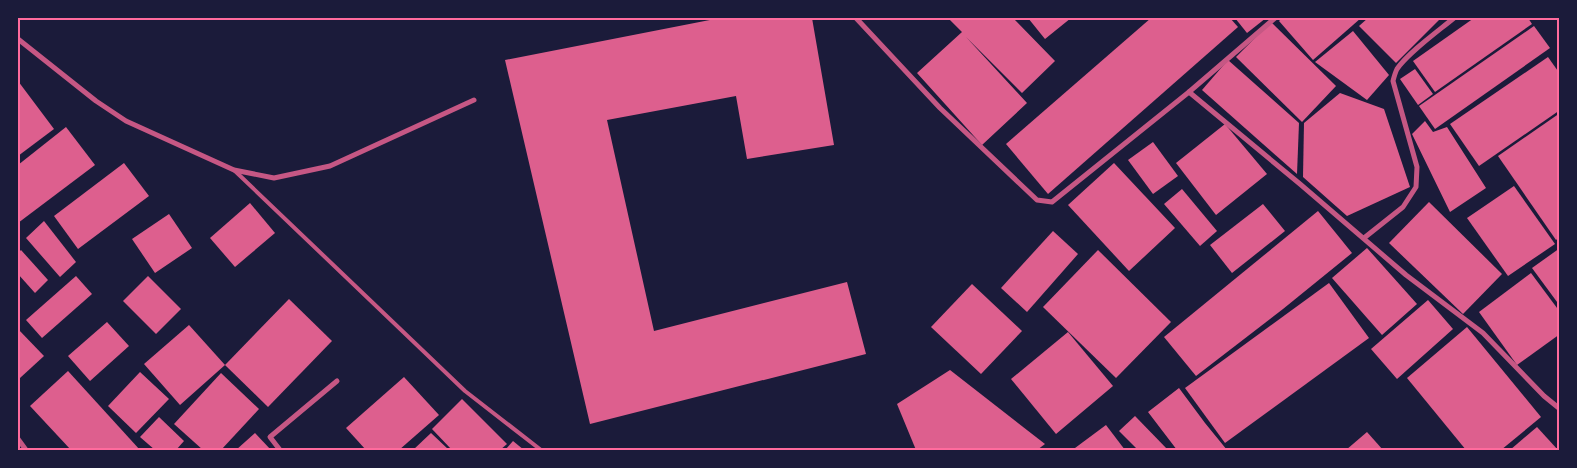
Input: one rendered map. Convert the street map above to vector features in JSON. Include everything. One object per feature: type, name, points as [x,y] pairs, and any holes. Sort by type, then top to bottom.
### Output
[{"type":"street","points":[[856,18],[940,108],[1038,200],[1046,202],[1052,202],[1189,92],[1275,18]]},
{"type":"street","points":[[1364,238],[1403,207],[1416,187],[1418,167],[1393,81],[1397,69],[1454,18]]},
{"type":"street","points":[[18,39],[96,102],[126,121],[234,170],[274,178],[330,166],[474,100]]},
{"type":"street","points":[[1189,92],[1406,274],[1483,333],[1544,396],[1560,409]]},
{"type":"street","points":[[280,450],[270,437],[337,380]]},
{"type":"street","points":[[18,439],[26,450]]},
{"type":"lane","points":[[234,170],[464,391],[542,450]]},
{"type":"building","points":[[720,18],[812,18],[834,145],[747,159],[736,96],[607,120],[654,331],[847,282],[866,354],[590,424],[505,60]]},
{"type":"building","points":[[948,18],[1013,18],[1055,61],[1022,93],[966,37],[1027,103],[982,145],[917,73],[962,32]]},
{"type":"building","points":[[1028,18],[1071,18],[1045,39]]},
{"type":"building","points":[[1151,18],[1230,18],[1238,27],[1048,194],[1006,144]]},
{"type":"building","points":[[1235,18],[1266,18],[1247,33]]},
{"type":"building","points":[[1282,18],[1361,18],[1313,60],[1279,21]]},
{"type":"building","points":[[1368,18],[1441,18],[1396,63],[1359,26]]},
{"type":"building","points":[[1474,18],[1528,18],[1532,24],[1435,92],[1413,61]]},
{"type":"building","points":[[1271,22],[1336,86],[1302,122],[1236,57]]},
{"type":"building","points":[[1534,26],[1550,48],[1435,129],[1419,106]]},
{"type":"building","points":[[1353,31],[1389,75],[1367,100],[1315,62]]},
{"type":"building","points":[[1548,57],[1560,74],[1560,110],[1479,166],[1450,124]]},
{"type":"building","points":[[1228,60],[1299,123],[1297,174],[1202,90]]},
{"type":"building","points":[[1415,69],[1433,94],[1418,105],[1400,79]]},
{"type":"building","points":[[18,81],[54,129],[18,156]]},
{"type":"building","points":[[1340,93],[1384,109],[1410,187],[1347,216],[1303,177],[1304,123]]},
{"type":"building","points":[[1560,113],[1560,237],[1556,240],[1498,156]]},
{"type":"building","points":[[1425,121],[1433,132],[1447,127],[1486,188],[1450,212],[1412,134]]},
{"type":"building","points":[[1225,124],[1267,174],[1216,215],[1176,163]]},
{"type":"building","points":[[66,127],[95,165],[18,223],[18,165]]},
{"type":"building","points":[[1153,142],[1178,176],[1153,194],[1128,160]]},
{"type":"building","points":[[124,163],[149,196],[78,249],[54,216]]},
{"type":"building","points":[[1114,163],[1175,228],[1129,271],[1068,205]]},
{"type":"building","points":[[1514,186],[1555,244],[1508,276],[1467,218]]},
{"type":"building","points":[[1182,189],[1217,231],[1200,246],[1164,204]]},
{"type":"building","points":[[1429,202],[1502,274],[1463,314],[1389,243]]},
{"type":"building","points":[[250,203],[275,233],[235,267],[210,238]]},
{"type":"building","points":[[1263,204],[1285,231],[1232,273],[1210,245]]},
{"type":"building","points":[[1318,211],[1352,253],[1196,376],[1164,337]]},
{"type":"building","points":[[169,214],[192,248],[155,273],[132,239]]},
{"type":"building","points":[[44,221],[76,262],[60,277],[26,238]]},
{"type":"building","points":[[1053,231],[1078,254],[1027,312],[1001,288]]},
{"type":"building","points":[[1367,248],[1417,304],[1382,335],[1332,278]]},
{"type":"building","points":[[1560,248],[1560,306],[1532,268]]},
{"type":"building","points":[[21,250],[48,280],[35,293],[18,274],[18,253]]},
{"type":"building","points":[[1098,250],[1171,322],[1116,378],[1043,307]]},
{"type":"building","points":[[1531,273],[1560,312],[1560,334],[1517,365],[1479,312]]},
{"type":"building","points":[[76,276],[92,294],[42,338],[26,320]]},
{"type":"building","points":[[148,276],[181,309],[156,334],[123,301]]},
{"type":"building","points":[[1329,283],[1369,338],[1225,443],[1185,388]]},
{"type":"building","points":[[972,284],[1022,331],[981,374],[931,327]]},
{"type":"building","points":[[289,299],[332,341],[268,407],[225,365]]},
{"type":"building","points":[[1428,300],[1453,329],[1397,379],[1371,349]]},
{"type":"building","points":[[107,322],[129,346],[90,381],[68,356]]},
{"type":"building","points":[[189,325],[225,365],[180,405],[144,364]]},
{"type":"building","points":[[1467,327],[1541,417],[1501,450],[1466,450],[1407,378]]},
{"type":"building","points":[[18,329],[44,356],[20,378],[18,376]]},
{"type":"building","points":[[1068,332],[1113,386],[1056,434],[1011,379]]},
{"type":"building","points":[[950,370],[1045,444],[1037,450],[916,450],[897,404]]},
{"type":"building","points":[[68,371],[140,450],[71,450],[30,406]]},
{"type":"building","points":[[140,372],[169,399],[136,433],[108,406]]},
{"type":"building","points":[[221,373],[259,409],[221,450],[203,450],[174,424]]},
{"type":"building","points":[[404,377],[439,415],[399,450],[366,450],[346,428]]},
{"type":"building","points":[[1179,388],[1227,450],[1177,450],[1148,412]]},
{"type":"building","points":[[462,399],[507,444],[500,450],[452,450],[432,429]]},
{"type":"building","points":[[1135,416],[1168,450],[1138,450],[1119,431]]},
{"type":"building","points":[[159,417],[184,441],[176,450],[155,450],[140,437]]},
{"type":"building","points":[[1106,425],[1125,450],[1076,450],[1075,448]]},
{"type":"building","points":[[1537,427],[1558,450],[1510,450]]},
{"type":"building","points":[[1367,432],[1383,450],[1346,450]]},
{"type":"building","points":[[255,433],[271,450],[236,450]]},
{"type":"building","points":[[431,433],[449,450],[413,450]]},
{"type":"building","points":[[513,441],[524,450],[505,450]]}]
